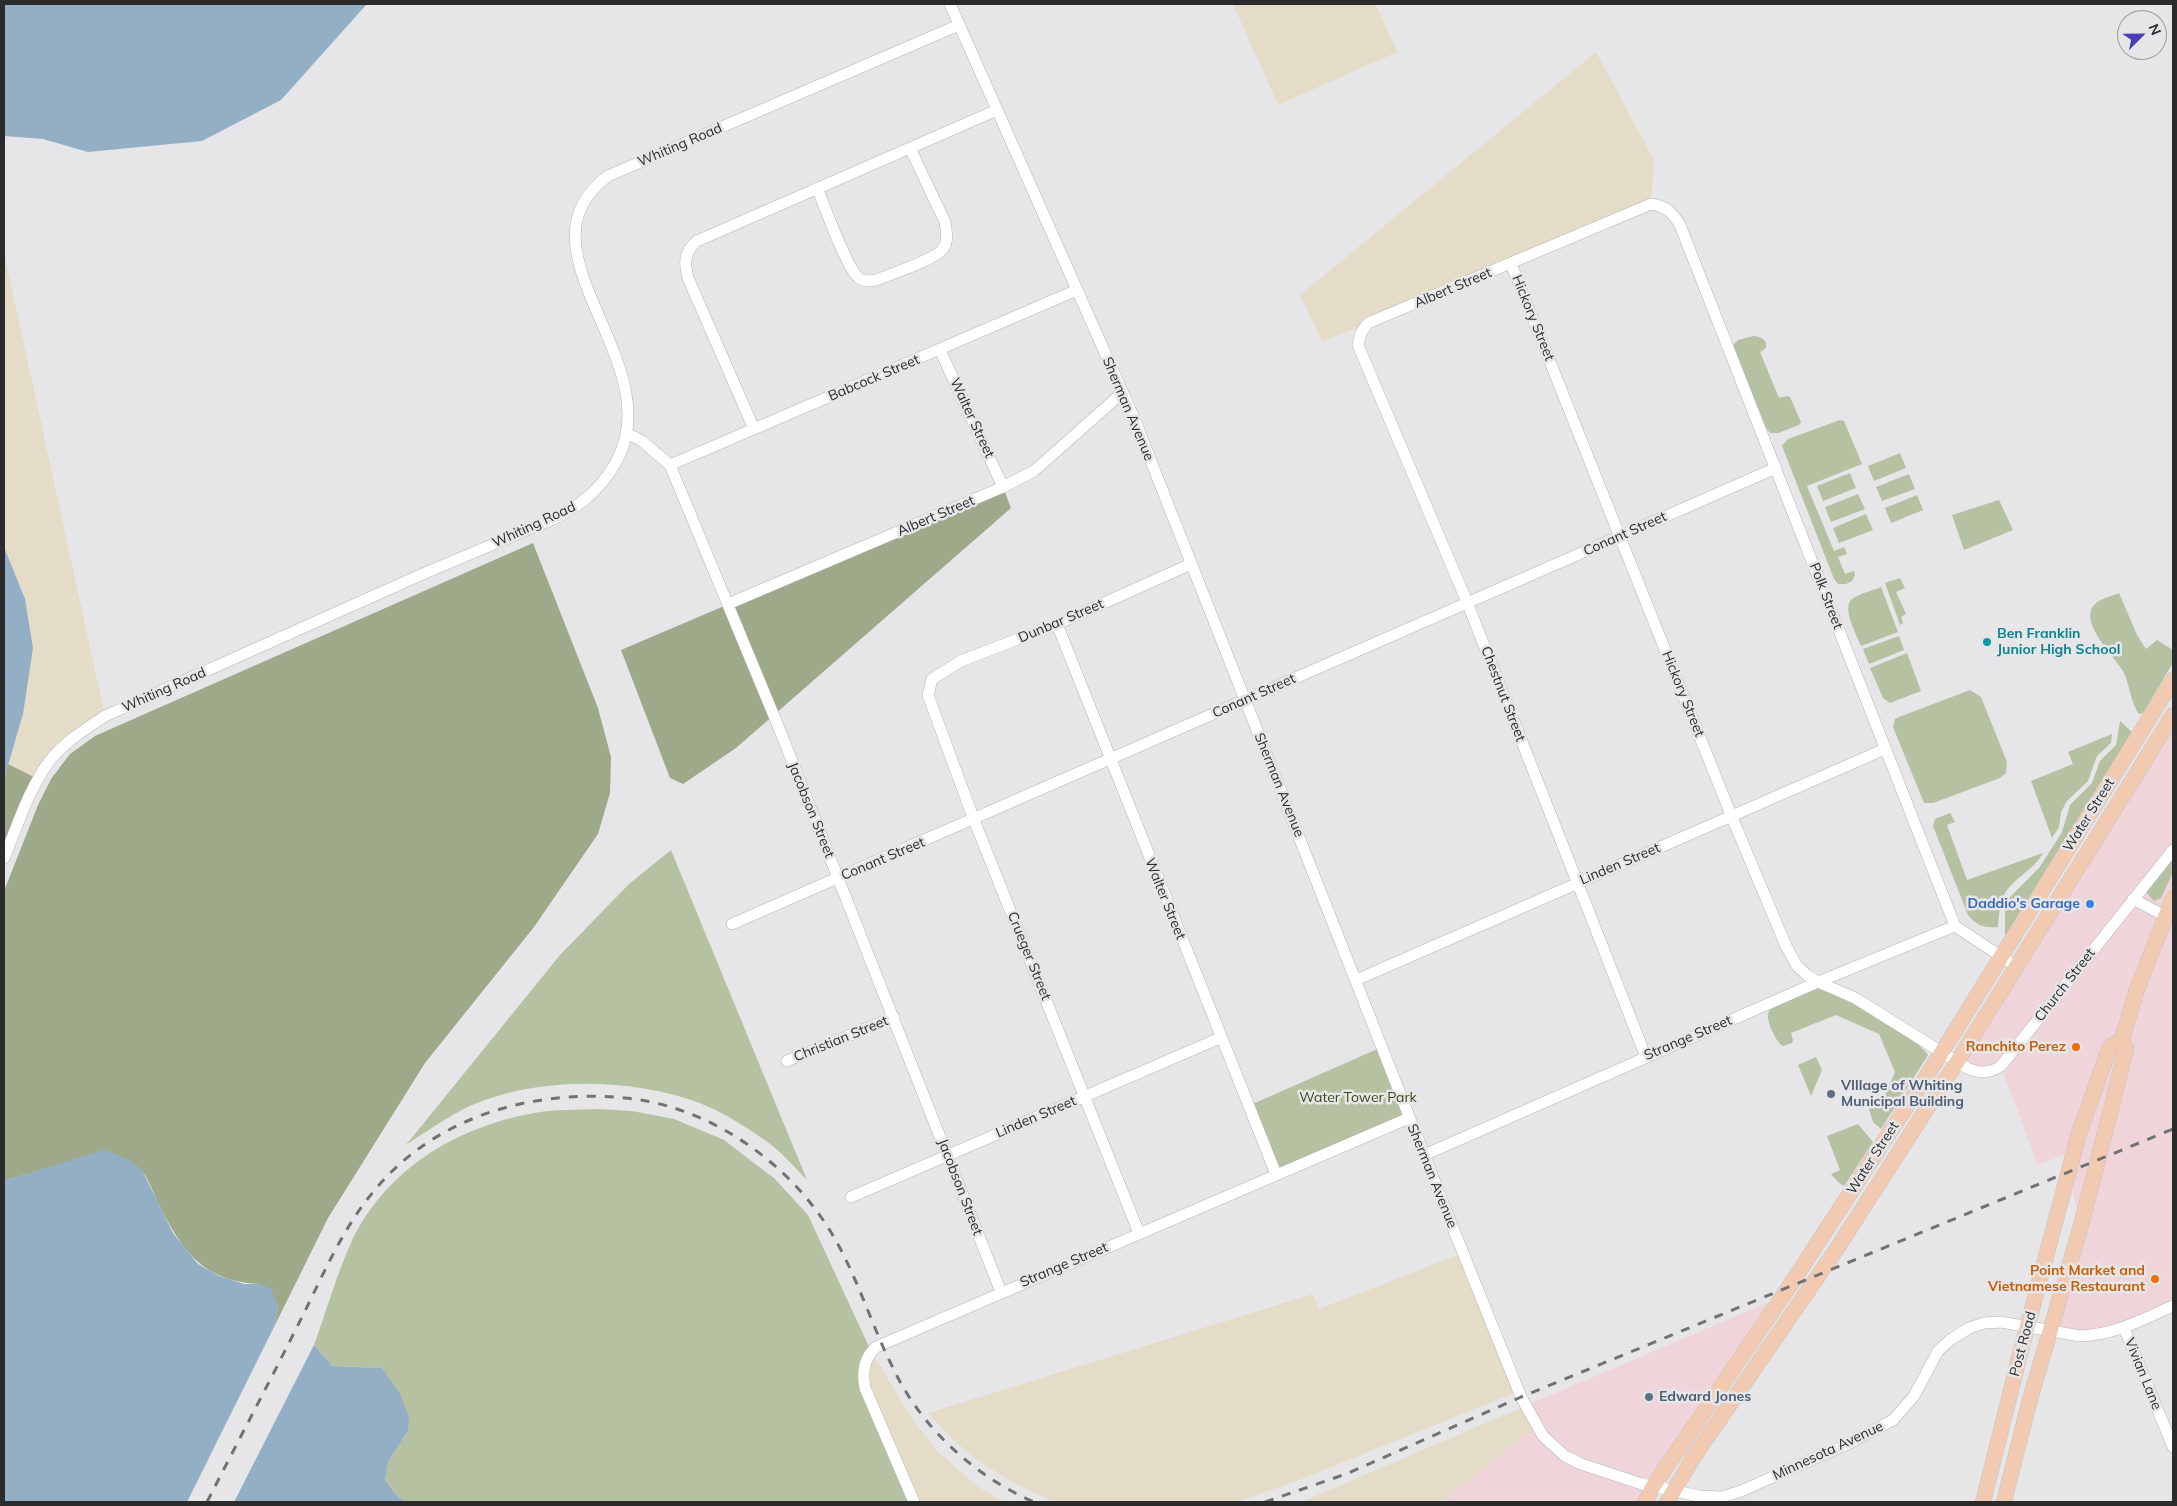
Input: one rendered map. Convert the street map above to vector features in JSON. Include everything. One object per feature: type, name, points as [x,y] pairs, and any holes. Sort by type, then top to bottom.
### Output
[{"type":"main road","name":"Water Street","points":[[1645,1502],[1654,1485],[1789,1287],[1942,1052],[2173,680]]},
{"type":"main road","name":"Water Street","points":[[1670,1496],[1693,1458],[1821,1274],[2017,967],[2173,716]]},
{"type":"main road","points":[[2122,1038],[2136,992],[2173,898]]},
{"type":"main road","name":"Post Road","points":[[1983,1502],[2068,1172],[2090,1099],[2110,1047],[2122,1038],[2126,1049],[2080,1229],[2049,1330],[2004,1502]]},
{"type":"street","name":"Sherman Avenue","points":[[950,4],[1122,393],[1521,1397],[1536,1426],[1554,1448],[1565,1456],[1581,1464],[1642,1484],[1654,1485],[1670,1496]]},
{"type":"street","name":"Whiting Road","points":[[4,858],[38,779],[58,752],[84,730],[105,716],[568,512],[590,496],[603,482],[619,457],[626,434],[627,401],[623,376],[579,266],[574,246],[575,223],[578,211],[591,192],[608,176],[959,25]]},
{"type":"street","points":[[754,429],[688,278],[685,257],[688,248],[697,241],[997,110]]},
{"type":"street","points":[[817,188],[848,262],[860,279],[866,281],[876,280],[931,258],[943,249],[946,243],[947,232],[945,222],[910,148]]},
{"type":"street","name":"Albert Street","points":[[1361,333],[1368,323],[1641,208],[1651,204],[1659,205]]},
{"type":"street","name":"Polk Street","points":[[1659,205],[1672,212],[1680,225],[1955,926]]},
{"type":"street","name":"Hickory Street","points":[[1511,264],[1731,815],[1786,946],[1797,966],[1818,982],[1854,998],[1942,1052]]},
{"type":"street","name":"Babcock Street","points":[[670,465],[1077,290]]},
{"type":"street","name":"Chestnut Street","points":[[1361,333],[1358,345],[1467,602],[1646,1057]]},
{"type":"street","name":"Walter Street","points":[[940,350],[1003,487]]},
{"type":"street","name":"Albert Street","points":[[728,604],[1003,487],[1034,471],[1122,393]]},
{"type":"street","name":"Jacobson Street","points":[[626,434],[642,441],[670,465],[894,1017],[1001,1292]]},
{"type":"street","name":"Conant Street","points":[[732,924],[974,820],[1776,468]]},
{"type":"street","name":"Dunbar Street","points":[[932,679],[961,662],[1057,624],[1191,564]]},
{"type":"street","name":"Walter Street","points":[[1057,624],[1220,1038],[1276,1174]]},
{"type":"street","name":"Crueger Street","points":[[932,679],[928,695],[932,710],[1139,1233]]},
{"type":"street","name":"Linden Street","points":[[1356,980],[1885,749]]},
{"type":"street","name":"Church Street","points":[[1942,1052],[1957,1062],[1981,1072],[1989,1072],[2000,1066],[2173,850]]},
{"type":"street","points":[[2133,899],[2165,916]]},
{"type":"street","points":[[1955,926],[2017,967]]},
{"type":"street","name":"Strange Street","points":[[1424,1154],[1818,982],[1955,926]]},
{"type":"street","name":"Christian Street","points":[[788,1061],[894,1017]]},
{"type":"street","name":"Linden Street","points":[[851,1197],[1220,1038]]},
{"type":"street","name":"Strange Street","points":[[914,1502],[867,1396],[863,1378],[868,1356],[882,1343],[1409,1118]]},
{"type":"street","name":"Minnesota Avenue","points":[[1670,1496],[1708,1497],[1730,1494],[1850,1443],[1885,1425],[1901,1412],[1914,1396],[1938,1351],[1960,1334],[1977,1325],[1992,1322],[2028,1326],[2080,1336],[2094,1336],[2124,1328],[2173,1306]]},
{"type":"street","name":"Vivian Lane","points":[[2124,1328],[2173,1447]]},
{"type":"shaded area","points":[[1233,4],[1379,4],[1376,5],[1397,52],[1278,105]]},
{"type":"shaded area","points":[[1596,52],[1654,160],[1651,204],[1322,342],[1300,295]]},
{"type":"shaded area","points":[[4,253],[105,716],[84,730],[38,779],[8,764],[23,714],[4,547]]},
{"type":"shaded area","points":[[2173,715],[2173,1306],[2106,1334],[2049,1330],[2080,1229],[2072,1184],[2074,1151],[2038,1165],[2001,1067],[1993,1070],[1957,1062]]},
{"type":"shaded area","points":[[1463,1253],[1519,1391],[1297,1481],[1236,1502],[1054,1502],[1005,1478],[973,1457],[950,1437],[928,1413],[1313,1294],[1319,1309]]},
{"type":"shaded area","points":[[1783,1296],[1645,1502],[1443,1502],[1535,1426],[1525,1406]]},
{"type":"shaded area","points":[[871,1351],[911,1417],[936,1450],[977,1486],[1003,1502],[914,1502],[867,1396]]},
{"type":"shaded area","points":[[1525,1406],[1536,1426],[1443,1502],[1301,1502]]},
{"type":"green space","points":[[1753,336],[1765,341],[1766,348],[1760,352],[1779,398],[1790,397],[1801,422],[1799,425],[1778,433],[1770,433],[1766,428],[1733,345],[1738,340]]},
{"type":"green space","points":[[1840,420],[1844,421],[1862,464],[1807,486],[1834,551],[1844,547],[1847,554],[1838,557],[1845,574],[1854,571],[1855,575],[1852,581],[1846,584],[1838,584],[1834,579],[1782,446],[1788,439]]},
{"type":"green space","points":[[1900,453],[1906,468],[1874,481],[1868,466]]},
{"type":"green space","points":[[1850,473],[1856,488],[1823,501],[1817,486]]},
{"type":"green space","points":[[1909,474],[1915,489],[1882,501],[1876,487]]},
{"type":"green space","points":[[1003,487],[1011,508],[736,748],[683,784],[670,778],[621,650]]},
{"type":"green space","points":[[1858,494],[1865,509],[1831,522],[1825,507]]},
{"type":"green space","points":[[1917,495],[1923,510],[1891,523],[1885,508]]},
{"type":"green space","points":[[1999,500],[2013,530],[1964,550],[1952,515]]},
{"type":"green space","points":[[1866,514],[1873,530],[1839,543],[1833,528]]},
{"type":"green space","points":[[533,543],[598,708],[611,757],[610,793],[598,834],[534,927],[425,1063],[328,1218],[274,1327],[278,1306],[260,1284],[240,1282],[223,1277],[208,1270],[196,1260],[175,1234],[146,1177],[134,1165],[104,1151],[4,1181],[4,891],[38,805],[51,779],[70,754],[95,736]]},
{"type":"green space","points":[[1900,578],[1905,588],[1896,592],[1906,614],[1901,617],[1903,623],[1900,625],[1885,583]]},
{"type":"green space","points":[[1881,587],[1898,632],[1861,646],[1849,615],[1849,603],[1859,595]]},
{"type":"green space","points":[[2119,593],[2137,635],[2146,649],[2157,640],[2173,650],[2173,663],[2143,713],[2139,714],[2123,671],[2099,639],[2091,620],[2091,611],[2097,602]]},
{"type":"green space","points":[[1899,636],[1904,650],[1869,664],[1863,649]]},
{"type":"green space","points":[[1907,653],[1921,691],[1890,703],[1883,698],[1870,668]]},
{"type":"green space","points":[[1970,690],[1981,697],[2007,762],[2006,773],[2000,778],[1933,803],[1924,803],[1893,727],[1895,719]]},
{"type":"green space","points":[[2120,721],[2132,732],[2005,937],[2005,912],[2009,898],[2039,868],[2057,840],[2062,832],[2070,805],[2092,783],[2100,761],[2116,745]]},
{"type":"green space","points":[[2112,734],[2111,743],[2097,756],[2088,781],[2067,801],[2061,812],[2059,827],[2052,838],[2031,781],[2073,764],[2068,752]]},
{"type":"green space","points":[[8,764],[38,779],[4,858],[4,779]]},
{"type":"green space","points":[[1950,813],[1955,822],[1947,825],[1967,880],[2043,853],[2039,860],[2015,881],[2005,893],[2000,906],[1998,927],[1981,925],[1968,915],[1933,826],[1935,819]]},
{"type":"green space","points":[[671,850],[807,1180],[772,1145],[741,1124],[715,1110],[672,1094],[619,1085],[563,1084],[536,1087],[485,1100],[444,1120],[406,1145],[560,955],[629,884]]},
{"type":"green space","points":[[2173,855],[2173,872],[2161,898],[2154,901],[2145,891]]},
{"type":"green space","points":[[1815,988],[1857,1005],[1910,1038],[1928,1055],[1881,1129],[1873,1122],[1869,1109],[1871,1103],[1880,1106],[1895,1072],[1879,1034],[1836,1015],[1791,1033],[1792,1043],[1783,1046],[1773,1033],[1768,1016],[1773,1006]]},
{"type":"green space","name":"Water Tower Park","points":[[1382,1047],[1409,1118],[1276,1174],[1248,1106]]},
{"type":"green space","points":[[1816,1057],[1822,1070],[1811,1096],[1798,1065]]},
{"type":"green space","points":[[599,1109],[632,1111],[674,1119],[724,1140],[775,1179],[808,1215],[871,1351],[864,1370],[914,1502],[406,1502],[397,1496],[385,1480],[388,1462],[408,1431],[382,1368],[333,1366],[314,1345],[350,1245],[364,1218],[382,1195],[403,1174],[426,1156],[450,1141],[477,1129],[534,1113],[558,1110]]},
{"type":"green space","points":[[1858,1124],[1873,1142],[1844,1186],[1831,1174],[1840,1170],[1827,1136]]},
{"type":"water","points":[[4,4],[367,4],[281,100],[202,141],[88,152],[43,139],[4,136]]},
{"type":"water","points":[[4,547],[25,599],[33,648],[23,714],[4,779]]},
{"type":"water","points":[[104,1150],[128,1159],[142,1170],[173,1233],[198,1264],[219,1276],[244,1284],[260,1284],[271,1289],[278,1306],[274,1327],[187,1502],[4,1502],[4,1181]]},
{"type":"water","points":[[314,1345],[333,1366],[382,1368],[400,1394],[409,1417],[408,1431],[388,1462],[385,1480],[397,1496],[406,1502],[234,1502]]},
{"type":"railway","points":[[207,1502],[332,1256],[351,1222],[374,1191],[399,1165],[426,1144],[456,1126],[488,1113],[521,1104],[556,1098],[590,1096],[625,1098],[654,1103],[682,1111],[709,1122],[735,1136],[783,1173],[803,1194],[833,1235],[853,1274],[886,1354],[908,1395],[921,1414],[937,1433],[972,1465],[1013,1492],[1034,1502]]},
{"type":"railway","points":[[1265,1502],[1346,1474],[1521,1397],[2173,1129]]},
{"type":"place","name":"Ben Franklin Junior High School","points":[[1987,642]]},
{"type":"place","name":"Daddio's Garage","points":[[2090,904]]},
{"type":"place","name":"Ranchito Perez","points":[[2076,1047]]},
{"type":"place","name":"VIllage of Whiting Municipal Building","points":[[1831,1094]]},
{"type":"place","name":"Point Market and Vietnamese Restaurant","points":[[2155,1279]]},
{"type":"place","name":"Edward Jones","points":[[1649,1397]]}]
